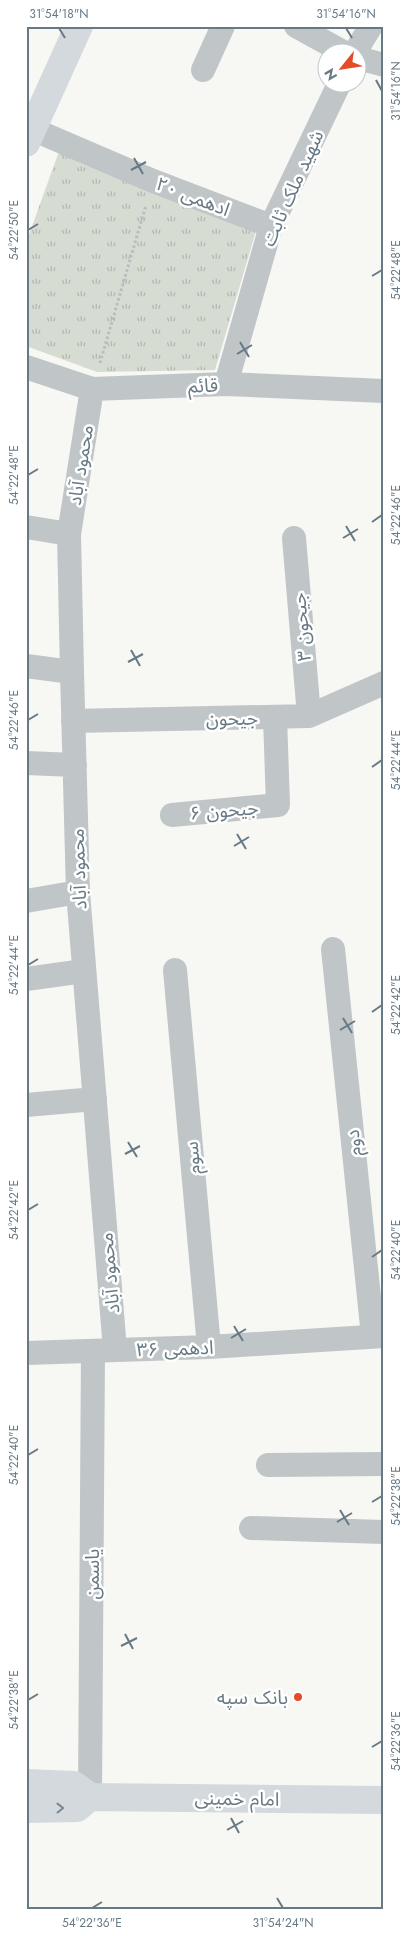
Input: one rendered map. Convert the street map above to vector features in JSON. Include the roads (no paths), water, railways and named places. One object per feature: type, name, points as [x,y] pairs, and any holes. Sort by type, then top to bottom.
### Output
[{"type":"main road","points":[[29,136],[79,26]]},
{"type":"main road","name":"امام خمینی","points":[[26,1783],[74,1785],[90,1797],[384,1800]]},
{"type":"main road","name":"امام خمینی","points":[[26,1809],[77,1808],[90,1797]]},
{"type":"street","points":[[203,70],[222,26]]},
{"type":"street","points":[[296,26],[326,42]]},
{"type":"street","points":[[361,42],[371,26]]},
{"type":"street","points":[[368,61],[384,65]]},
{"type":"street","name":"شهید ملک ثابت","points":[[226,384],[271,226],[335,92]]},
{"type":"street","name":"ادهمی ۲۰","points":[[29,136],[271,226]]},
{"type":"street","name":"قائم","points":[[26,367],[92,389],[226,384],[384,391]]},
{"type":"street","name":"محمود آباد","points":[[92,389],[69,534],[78,892],[95,1100],[104,1350]]},
{"type":"street","points":[[26,527],[69,534]]},
{"type":"street","name":"جیحون ۳","points":[[294,538],[309,716]]},
{"type":"street","points":[[26,666],[72,672]]},
{"type":"street","name":"جیحون","points":[[74,721],[309,716],[384,683]]},
{"type":"street","name":"جیحون ۶","points":[[172,815],[278,805],[275,717]]},
{"type":"street","points":[[26,763],[75,765]]},
{"type":"street","points":[[26,901],[78,892]]},
{"type":"street","name":"دوم","points":[[333,949],[378,1336]]},
{"type":"street","name":"سوم","points":[[175,970],[209,1347]]},
{"type":"street","points":[[26,979],[84,971]]},
{"type":"street","points":[[26,1105],[95,1100]]},
{"type":"street","name":"ادهمی ۳۶","points":[[26,1353],[209,1347],[378,1336]]},
{"type":"street","name":"یاسمن","points":[[90,1797],[104,1350]]},
{"type":"street","points":[[268,1465],[384,1464]]},
{"type":"street","points":[[250,1528],[384,1532]]},
{"type":"place","name":"بانک سپه","points":[[298,1697]]}]
